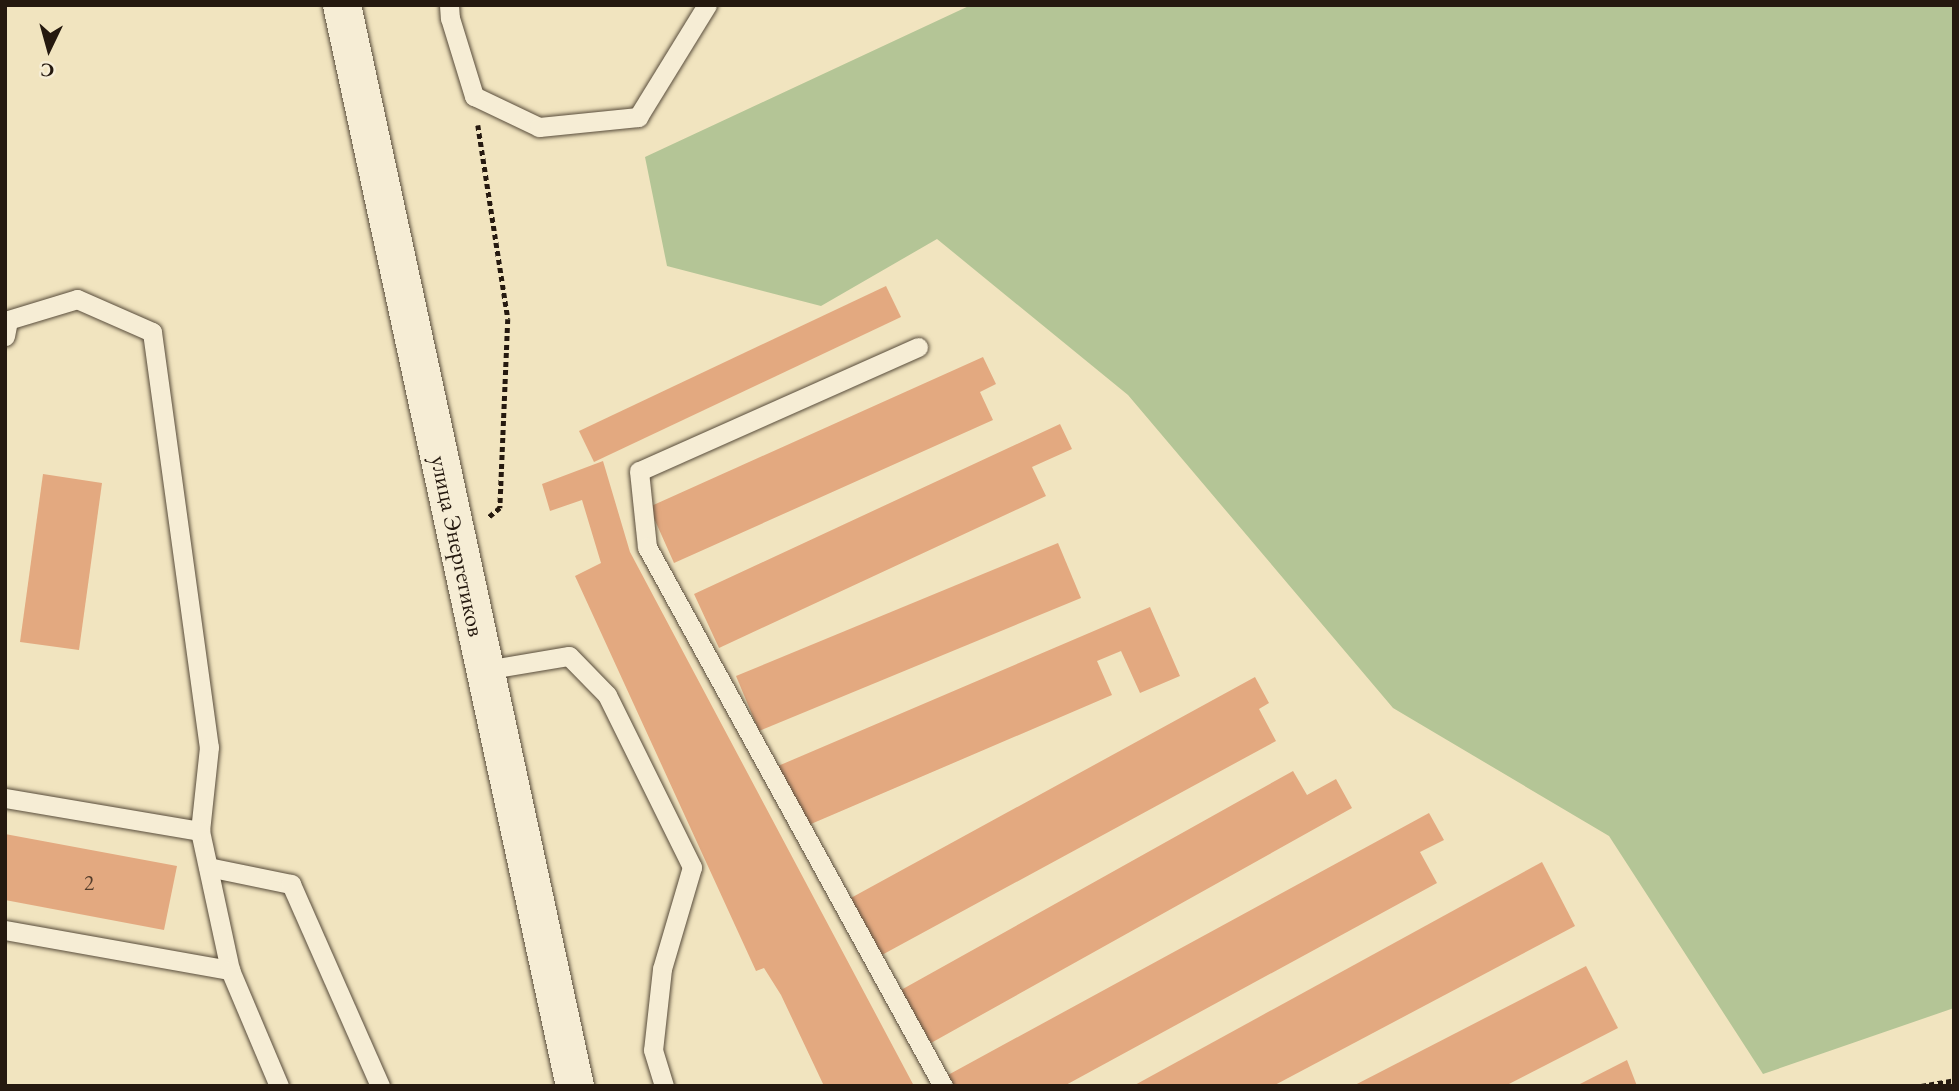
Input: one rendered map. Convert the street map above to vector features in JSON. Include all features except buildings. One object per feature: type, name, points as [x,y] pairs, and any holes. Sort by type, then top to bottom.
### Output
[{"type":"main road","name":"улица Энергетиков","points":[[342,5],[575,1086]]},
{"type":"lane","points":[[449,5],[450,18],[474,96],[540,127],[638,117],[707,5]]},
{"type":"lane","points":[[5,336],[8,320],[77,299],[152,332],[209,747],[200,831],[230,970],[279,1086]]},
{"type":"lane","points":[[918,347],[639,471],[647,547],[943,1086]]},
{"type":"lane","points":[[485,670],[569,656],[607,695],[692,867],[662,969],[653,1049],[664,1086]]},
{"type":"lane","points":[[5,798],[200,831]]},
{"type":"lane","points":[[208,867],[292,884],[380,1086]]},
{"type":"lane","points":[[5,930],[230,970]]},
{"type":"path","points":[[458,543],[500,508],[508,318],[474,96]]},
{"type":"path","points":[[1921,1086],[1954,1080]]},
{"type":"green space","points":[[971,5],[1954,5],[1954,1008],[1763,1074],[1609,836],[1393,708],[1128,395],[937,239],[821,306],[667,266],[645,157]]}]
